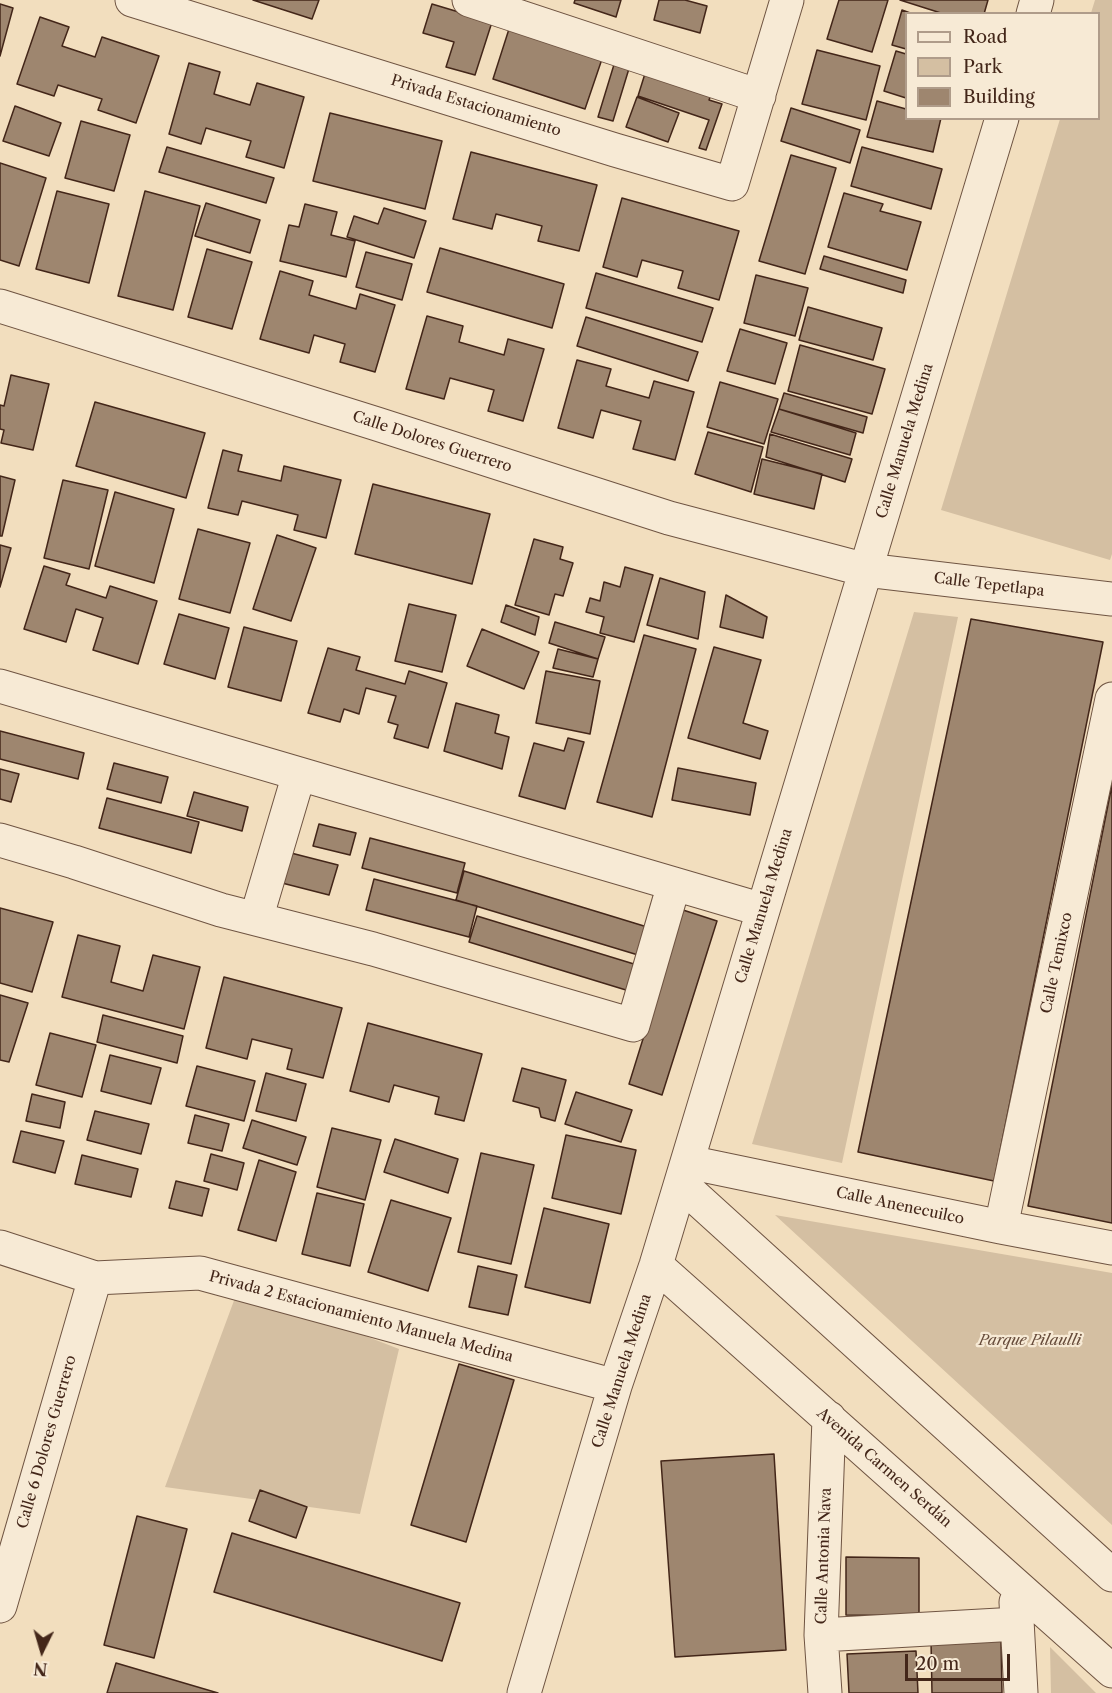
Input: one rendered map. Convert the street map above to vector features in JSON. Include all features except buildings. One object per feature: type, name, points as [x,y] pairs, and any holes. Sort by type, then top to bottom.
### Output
[{"type":"street","name":"Privada Estacionamiento","points":[[132,0],[732,184],[787,0]]},
{"type":"street","points":[[469,0],[759,96]]},
{"type":"street","name":"Calle Manuela Medina","points":[[524,1693],[615,1386],[684,1173],[1001,120]]},
{"type":"street","name":"Calle Dolores Guerrero","points":[[0,306],[669,518],[867,570]]},
{"type":"street","name":"Calle Tepetlapa","points":[[867,570],[1112,599]]},
{"type":"street","points":[[0,686],[763,910]]},
{"type":"street","name":"Calle Temixco","points":[[1001,1227],[1112,699]]},
{"type":"street","points":[[256,919],[299,774]]},
{"type":"street","points":[[0,840],[74,861],[221,910],[373,949],[633,1025],[674,884]]},
{"type":"street","points":[[684,1173],[1112,1575]]},
{"type":"street","name":"Calle Anenecuilco","points":[[684,1173],[1112,1248]]},
{"type":"street","name":"Privada 2 Estacionamiento Manuela Medina","points":[[0,1247],[95,1278],[200,1273],[615,1386]]},
{"type":"street","name":"Avenida Carmen Serdán","points":[[656,1265],[1112,1671]]},
{"type":"street","name":"Calle 6 Dolores Guerrero","points":[[0,1606],[95,1278]]},
{"type":"street","name":"Calle Antonia Nava","points":[[825,1693],[821,1635],[829,1418]]},
{"type":"street","points":[[1015,1583],[1021,1693]]},
{"type":"street","points":[[821,1635],[1017,1624]]},
{"type":"green space","points":[[1095,0],[1112,0],[1112,554],[1110,560],[941,510],[1060,120],[1100,120],[1100,12],[1091,12]]},
{"type":"green space","points":[[914,612],[958,617],[842,1163],[752,1144]]},
{"type":"green space","name":"Parque Pilaulli","points":[[775,1215],[1112,1273],[1112,1525]]},
{"type":"green space","points":[[239,1287],[399,1349],[360,1514],[165,1487]]},
{"type":"green space","points":[[1050,1647],[1096,1693],[1051,1693]]}]
